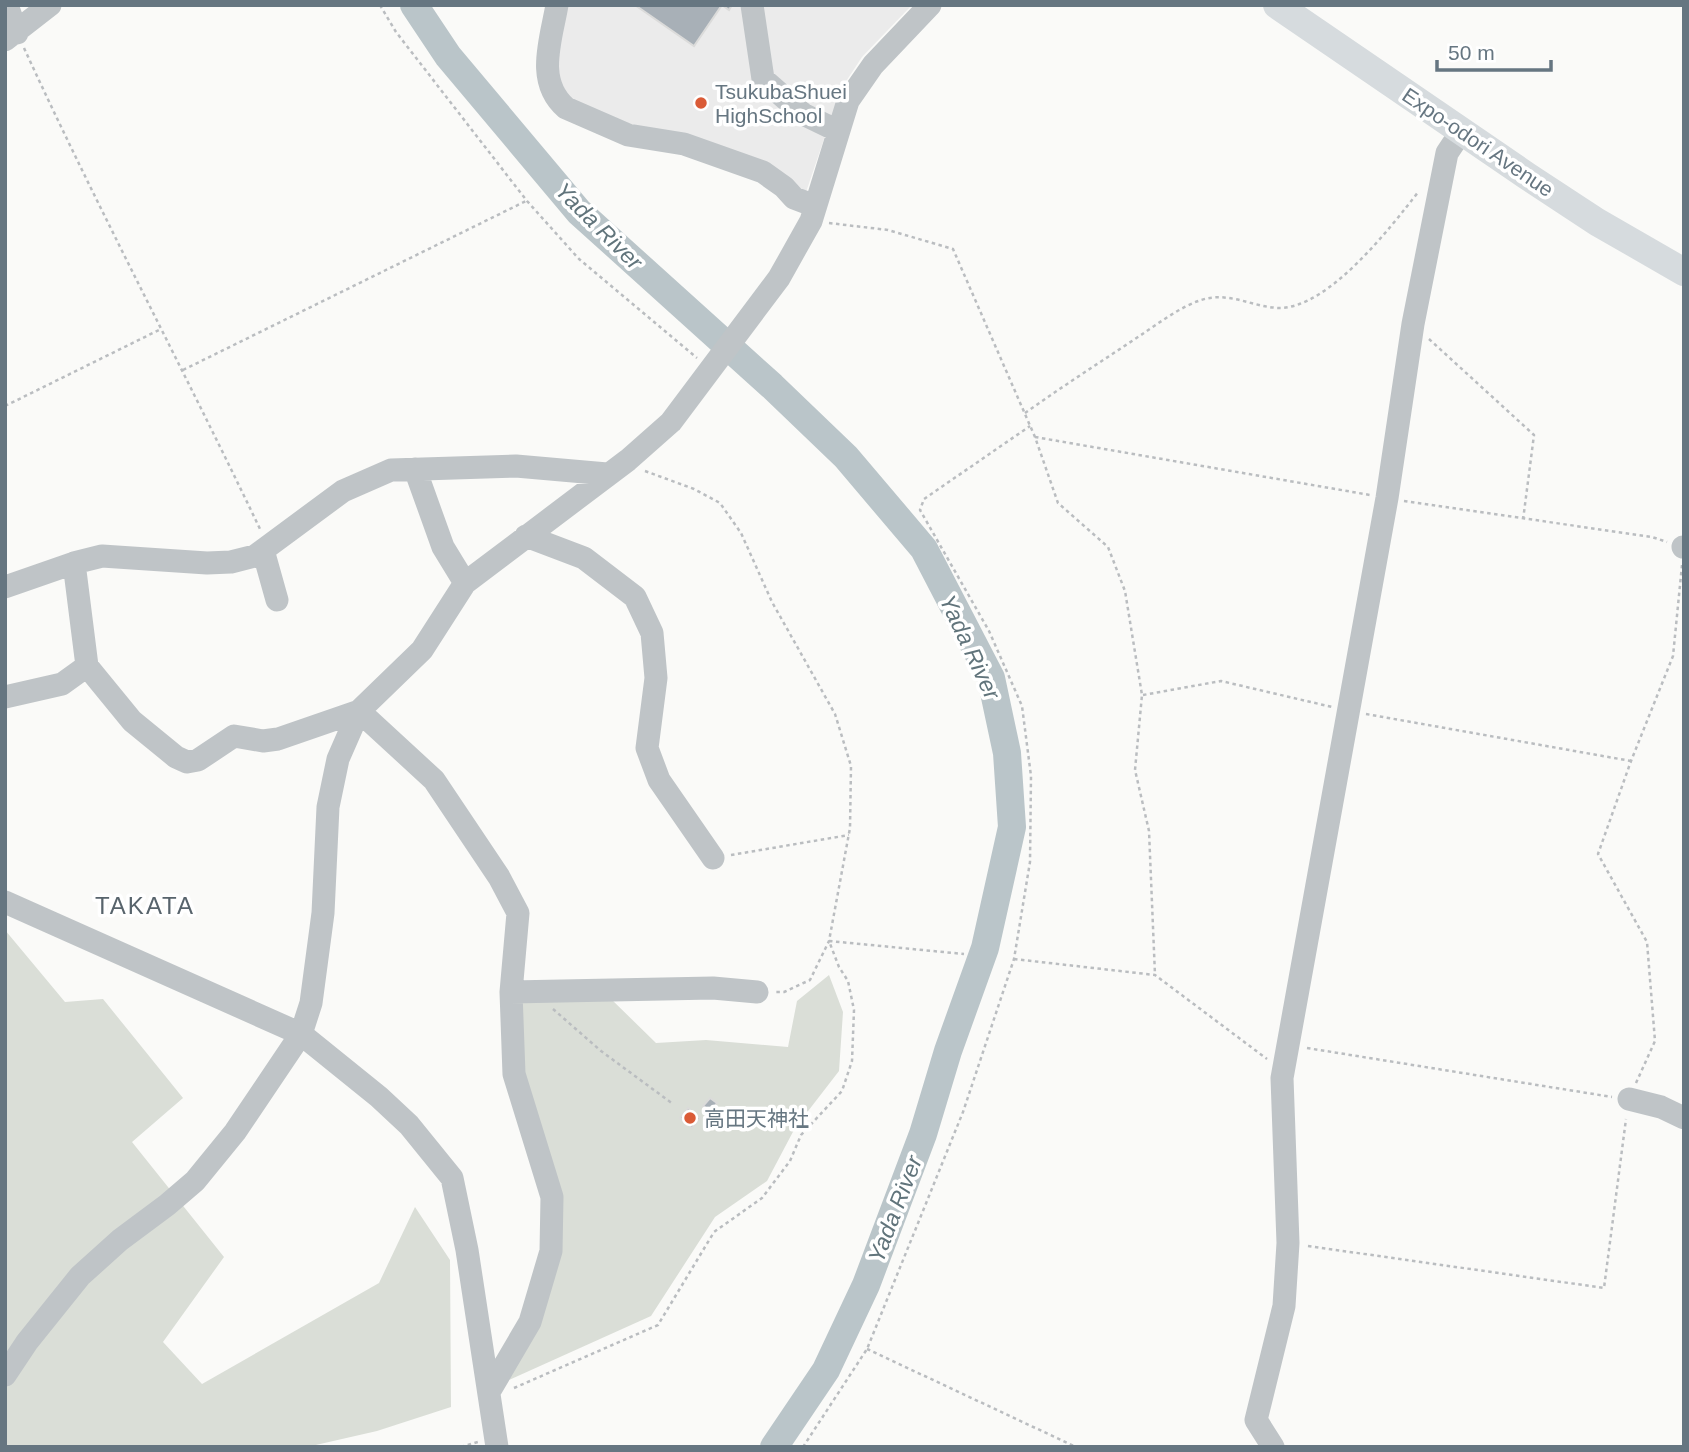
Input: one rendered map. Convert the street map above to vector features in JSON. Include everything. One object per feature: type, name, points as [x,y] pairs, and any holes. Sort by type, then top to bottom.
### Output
[{"type":"main road","name":"Expo-odori Avenue","points":[[1277,5],[1597,222],[1684,272]]},
{"type":"street","points":[[7,5],[11,36]]},
{"type":"street","points":[[11,36],[50,5]]},
{"type":"street","points":[[557,5],[546,64],[547,77],[559,102],[566,108],[628,135],[684,144],[763,172],[813,213]]},
{"type":"street","points":[[752,5],[763,79],[803,114],[838,131]]},
{"type":"street","points":[[5,1375],[27,1342],[80,1276],[120,1240],[195,1181],[235,1132],[301,1034],[311,1003],[323,913],[328,807],[338,760],[359,711],[422,650],[465,583],[628,460],[671,422],[779,278],[813,213],[848,101],[873,65],[930,5]]},
{"type":"street","points":[[1273,1447],[1256,1420],[1284,1306],[1288,1243],[1282,1078],[1387,498],[1413,324],[1447,153],[1461,132]]},
{"type":"street","points":[[5,587],[102,556],[206,563],[232,562],[255,556],[343,491],[391,470],[516,466],[607,474]]},
{"type":"street","points":[[415,469],[443,547],[465,583]]},
{"type":"street","points":[[526,536],[583,558],[635,597],[652,633],[656,678],[648,748],[659,780],[713,858]]},
{"type":"street","points":[[266,548],[277,600]]},
{"type":"street","points":[[75,563],[87,666],[132,722],[176,757],[187,762],[198,760],[234,736],[263,741],[278,739],[359,711]]},
{"type":"street","points":[[5,697],[62,684],[87,666]]},
{"type":"street","points":[[359,711],[434,780],[499,877],[518,913],[522,991],[514,1074],[552,1197],[551,1251],[530,1322],[490,1395]]},
{"type":"street","points":[[5,902],[301,1034],[409,1125],[452,1178],[467,1250],[497,1447]]},
{"type":"street","points":[[522,991],[713,988],[757,992]]},
{"type":"street","points":[[1629,1099],[1661,1107],[1684,1118]]},
{"type":"path","points":[[380,5],[396,32],[527,201],[579,259],[710,369]]},
{"type":"path","points":[[11,36],[183,370],[266,548]]},
{"type":"path","points":[[1025,413],[1150,329],[1199,300],[1230,297],[1276,308],[1297,306],[1336,284],[1389,230],[1420,190],[1443,171]]},
{"type":"path","points":[[183,370],[527,201]]},
{"type":"path","points":[[813,213],[953,248],[1035,437],[1058,503],[1108,547],[1125,591],[1142,695],[1135,770],[1149,831],[1155,975]]},
{"type":"path","points":[[1413,324],[1534,435],[1523,520]]},
{"type":"path","points":[[5,406],[161,329]]},
{"type":"path","points":[[803,1447],[867,1349],[963,1112],[1014,959],[1030,862],[1031,776],[1022,706],[989,631],[920,510],[924,499],[1030,426]]},
{"type":"path","points":[[1035,437],[1387,498],[1652,537],[1683,547],[1673,656],[1598,854],[1647,942],[1655,1041],[1629,1099],[1604,1288],[1288,1243]]},
{"type":"path","points":[[628,460],[646,471],[694,489],[720,503],[741,533],[772,602],[835,714],[851,766],[849,835],[829,941],[810,980],[784,992],[757,992]]},
{"type":"path","points":[[1142,695],[1221,681],[1349,711],[1631,761]]},
{"type":"path","points":[[713,858],[849,835]]},
{"type":"path","points":[[829,941],[964,954]]},
{"type":"path","points":[[490,1395],[534,1381],[658,1325],[714,1232],[762,1198],[790,1161],[801,1135],[842,1091],[852,1061],[855,1010],[848,981],[839,967],[829,941]]},
{"type":"path","points":[[1014,959],[1155,975],[1275,1065],[1282,1078]]},
{"type":"path","points":[[522,991],[673,1104]]},
{"type":"path","points":[[1288,1045],[1475,1077],[1629,1099]]},
{"type":"path","points":[[867,1349],[1076,1447]]},
{"type":"shaded area","name":"TsukubaShuei HighSchool","points":[[560,5],[912,5],[862,57],[841,89],[804,198],[675,137],[572,107],[555,84]]},
{"type":"shaded area","points":[[5,930],[65,1002],[103,999],[183,1098],[132,1142],[224,1257],[163,1342],[202,1384],[379,1283],[415,1207],[450,1260],[451,1407],[377,1431],[307,1447],[5,1447]]},
{"type":"shaded area","points":[[829,975],[843,1012],[839,1071],[795,1128],[767,1181],[715,1217],[651,1316],[509,1380],[558,1249],[522,1083],[513,999],[608,996],[656,1043],[706,1040],[788,1047],[797,1001]]},
{"type":"building","points":[[635,5],[722,5],[694,46]]},
{"type":"building","points":[[710,1098],[717,1103],[711,1111],[703,1106]]},
{"type":"building","name":"高田天神社","points":[[688,1108],[700,1118],[692,1128],[680,1118]]},
{"type":"waterway","name":"Yada River","points":[[414,5],[448,56],[579,212],[772,386],[846,457],[924,549],[991,678],[1007,753],[1012,827],[985,948],[948,1051],[923,1134],[866,1285],[826,1370],[774,1447]]},
{"type":"place","name":"TsukubaShuei HighSchool","points":[[701,103]]},
{"type":"place","name":"高田天神社","points":[[690,1118]]},
{"type":"district","name":"TAKATA","points":[[145,905]]}]
